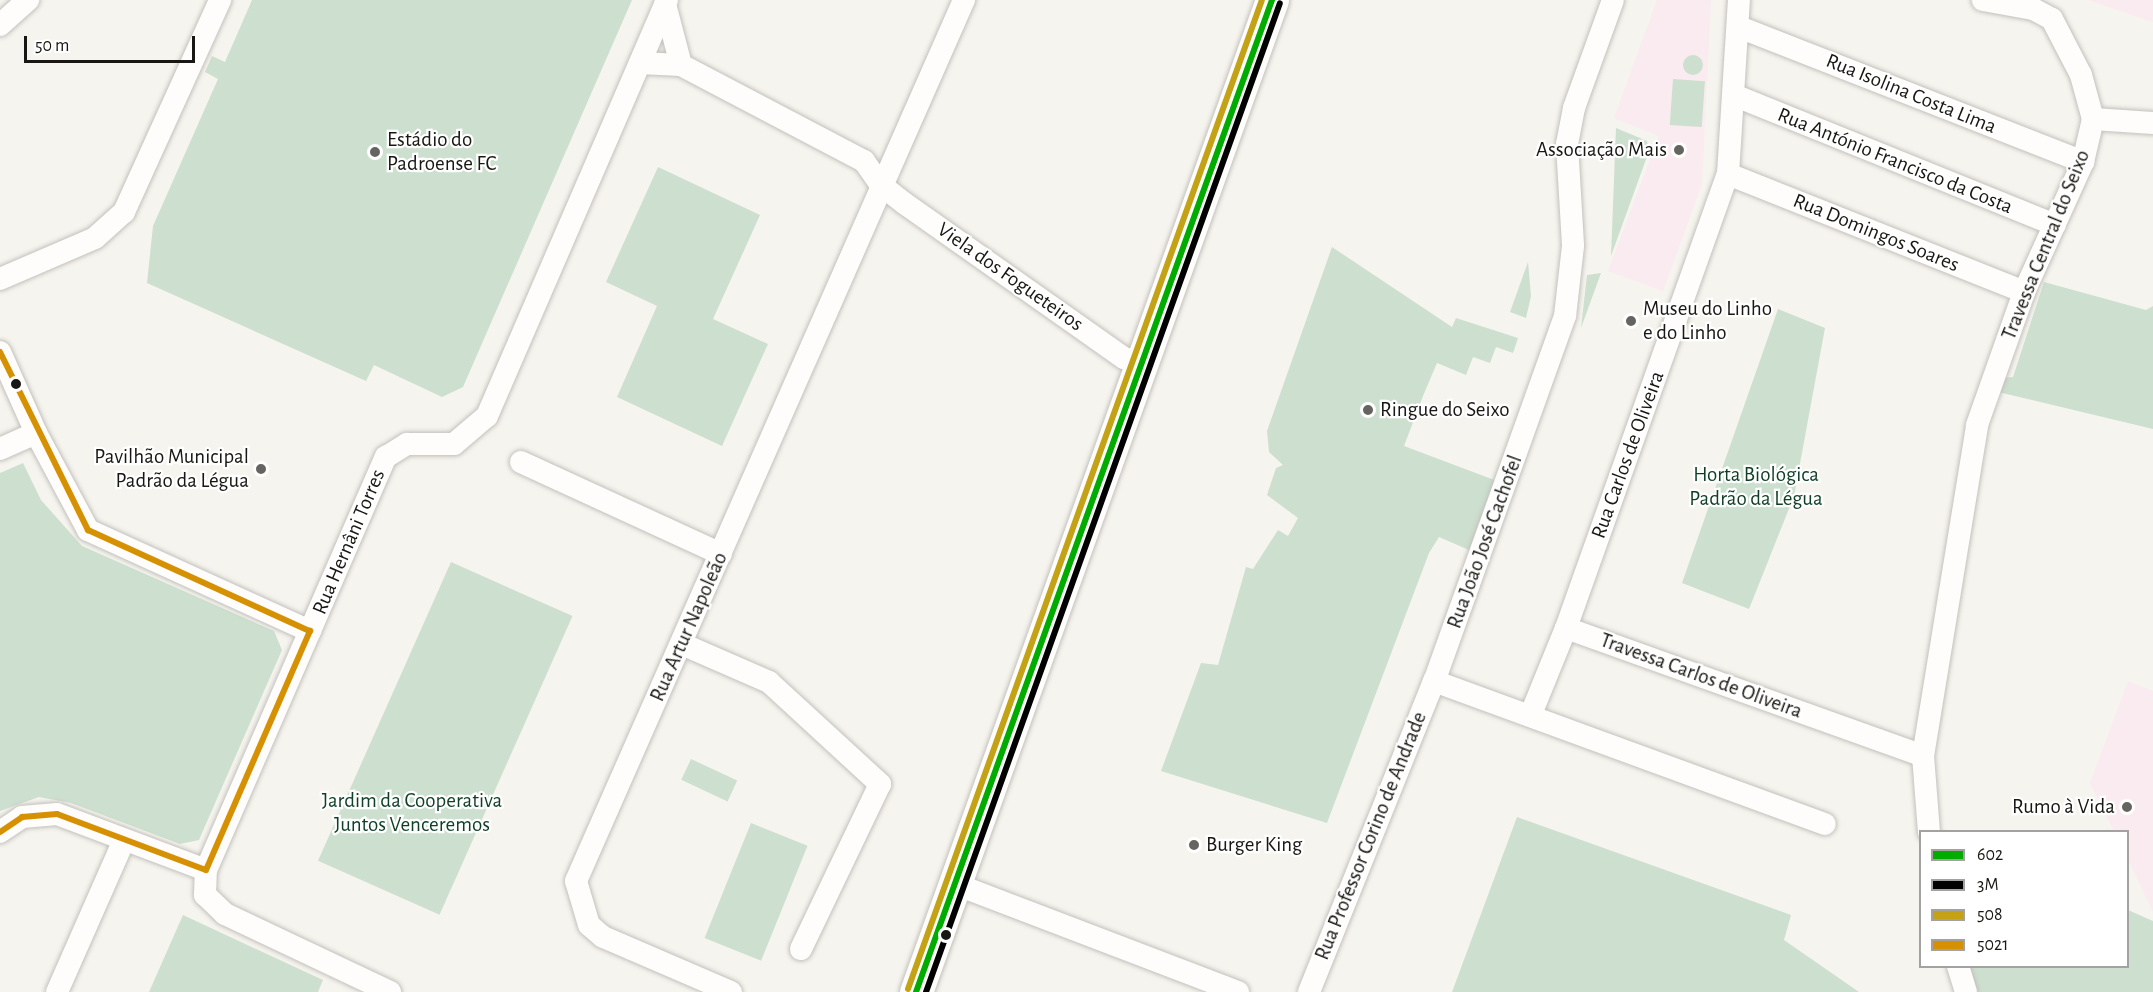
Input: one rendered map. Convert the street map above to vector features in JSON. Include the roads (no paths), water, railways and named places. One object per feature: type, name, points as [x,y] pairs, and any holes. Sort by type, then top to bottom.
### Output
[{"type":"main road","points":[[916,992],[1272,0]]},
{"type":"street","points":[[0,25],[28,0]]},
{"type":"street","points":[[0,279],[95,238],[124,212],[220,0]]},
{"type":"street","name":"Rua Artur Napoleão","points":[[731,992],[603,937],[589,925],[576,881],[964,0]]},
{"type":"street","name":"Rua João José Cachofel","points":[[1434,681],[1565,316],[1573,246],[1567,144],[1574,108],[1613,0]]},
{"type":"street","name":"Rua Carlos de Oliveira","points":[[1566,628],[1728,174],[1736,96],[1739,0]]},
{"type":"street","name":"Travessa Central do Seixo","points":[[1929,830],[1923,756],[1977,425],[2024,292],[2084,162],[2094,118],[2081,75],[2056,24],[2022,3],[1983,0]]},
{"type":"street","points":[[640,63],[681,65],[666,2]]},
{"type":"street","name":"Rua Hernâni Torres","points":[[390,992],[225,914],[205,895],[206,870],[386,457],[407,444],[454,444],[487,416],[666,2]]},
{"type":"street","name":"Rua Isolina Costa Lima","points":[[1739,27],[2084,162]]},
{"type":"street","name":"Viela dos Fogueteiros","points":[[681,65],[864,161],[881,185],[1124,358],[1142,363]]},
{"type":"street","name":"Rua António Francisco da Costa","points":[[1736,96],[2055,225]]},
{"type":"street","points":[[2094,118],[2153,123]]},
{"type":"street","name":"Rua Domingos Soares","points":[[1728,174],[2024,292]]},
{"type":"street","points":[[0,352],[36,433],[88,530],[310,632]]},
{"type":"street","points":[[0,449],[36,433]]},
{"type":"street","points":[[521,462],[721,554]]},
{"type":"street","points":[[1531,714],[1566,628]]},
{"type":"street","name":"Travessa Carlos de Oliveira","points":[[1566,628],[1923,756]]},
{"type":"street","points":[[682,644],[769,682],[880,784],[801,949]]},
{"type":"street","points":[[1434,681],[1531,714],[1825,824]]},
{"type":"street","name":"Rua Professor Corino de Andrade","points":[[1309,992],[1434,681]]},
{"type":"street","points":[[0,832],[22,817],[57,814],[206,870]]},
{"type":"street","points":[[57,992],[124,840]]},
{"type":"street","points":[[955,884],[1238,992]]},
{"type":"street","points":[[1959,968],[1966,992]]},
{"type":"place","name":"Associação Mais","points":[[1679,150]]},
{"type":"place","name":"Estádio do Padroense FC","points":[[375,152]]},
{"type":"place","name":"Museu do Linho e do Linho","points":[[1631,321]]},
{"type":"place","name":"Ringue do Seixo","points":[[1368,410]]},
{"type":"place","name":"Pavilhão Municipal Padrão da Légua","points":[[261,469]]},
{"type":"place","name":"Rumo à Vida","points":[[2127,807]]},
{"type":"place","name":"Burger King","points":[[1194,845]]},
{"type":"park label","name":"Horta Biológica Padrão da Légua","points":[[1756,487]]},
{"type":"park label","name":"Jardim da Cooperativa Juntos Venceremos","points":[[412,813]]}]
